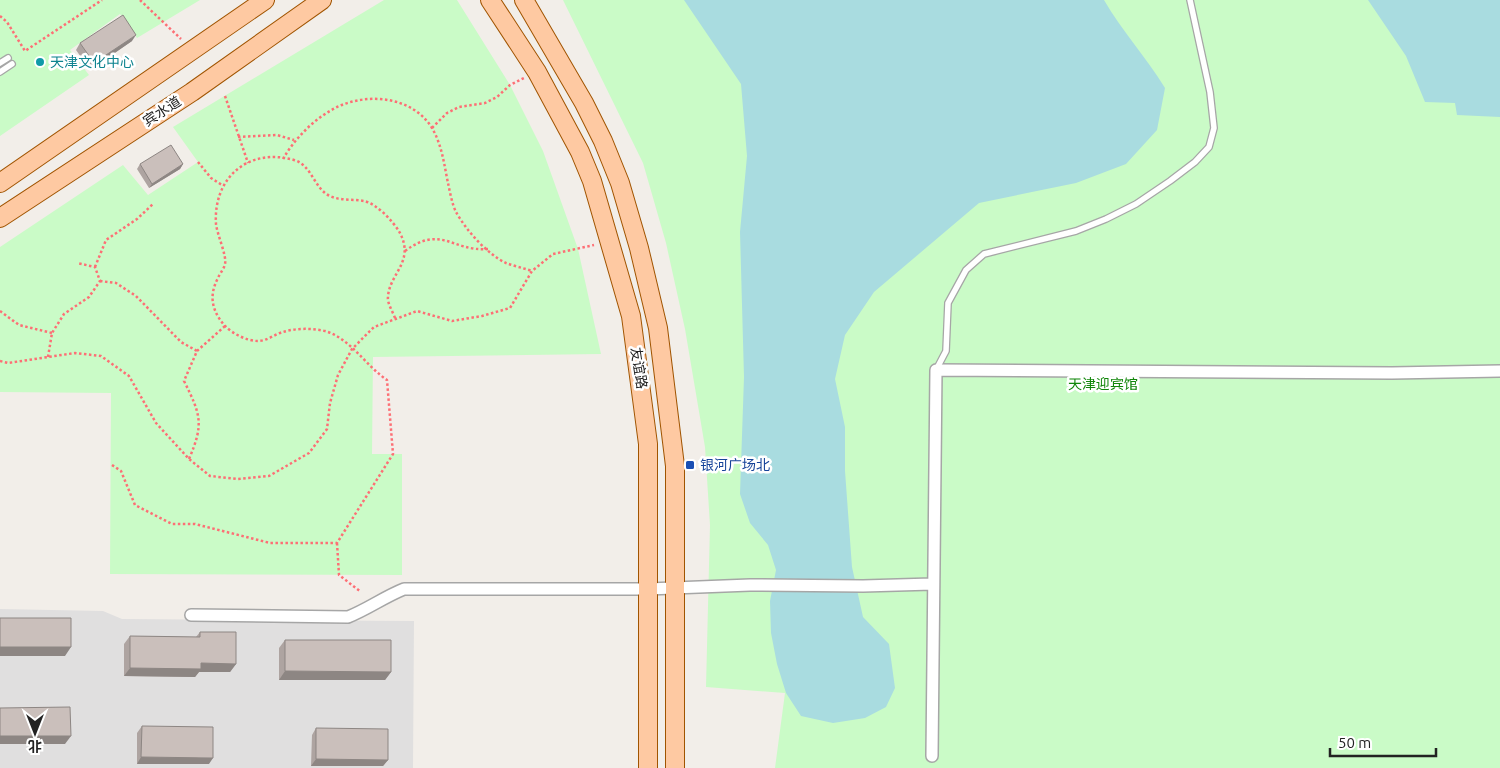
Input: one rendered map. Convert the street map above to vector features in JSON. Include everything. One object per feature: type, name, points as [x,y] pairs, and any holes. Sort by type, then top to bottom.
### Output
[{"type":"main road","points":[[0,184],[265,0]]},
{"type":"main road","name":"宾水道","points":[[0,218],[192,92],[322,0]]},
{"type":"main road","name":"友谊路","points":[[490,0],[537,72],[580,152],[592,181],[631,316],[644,401],[648,444],[648,768]]},
{"type":"main road","name":"友谊路","points":[[524,0],[584,103],[603,141],[620,183],[639,248],[658,328],[675,466],[676,768]]},
{"type":"street","points":[[932,756],[932,584],[936,370],[1382,372],[1500,370]]},
{"type":"street","points":[[191,616],[348,617],[404,589],[648,589],[750,585],[863,586],[932,584]]},
{"type":"lane","points":[[936,370],[946,351],[948,304],[966,270],[984,254],[1076,231],[1106,219],[1136,204],[1170,181],[1195,162],[1209,147],[1214,128],[1210,92],[1190,0]]},
{"type":"lane","points":[[0,64],[8,58]]},
{"type":"lane","points":[[0,72],[12,64]]},
{"type":"path","points":[[0,16],[7,22],[25,50],[102,0]]},
{"type":"path","points":[[140,0],[193,50]]},
{"type":"path","points":[[432,128],[453,110],[459,107],[485,103],[497,98],[510,85],[537,72]]},
{"type":"path","points":[[225,96],[248,162]]},
{"type":"path","points":[[282,158],[294,140],[338,107],[367,99],[396,100],[418,112],[432,128],[441,150],[456,211],[488,250],[505,262],[532,271]]},
{"type":"path","points":[[238,137],[277,135],[294,140]]},
{"type":"path","points":[[361,592],[338,575],[337,543],[392,454],[387,380],[373,371],[352,349],[326,332],[305,329],[290,331],[260,341],[240,337],[225,326],[213,309],[211,294],[226,264],[216,225],[217,203],[222,185],[234,171],[248,162],[260,158],[295,160],[308,168],[315,181],[329,196],[366,201],[386,215],[400,234],[404,251],[402,267],[391,285],[387,298],[395,318]]},
{"type":"path","points":[[198,162],[211,178],[222,185]]},
{"type":"path","points":[[100,281],[94,267],[106,240],[137,219],[153,204]]},
{"type":"path","points":[[404,251],[417,242],[438,238],[477,250],[488,250]]},
{"type":"path","points":[[0,361],[8,363],[75,353],[102,356],[129,376],[156,423],[189,459],[210,476],[238,480],[269,476],[309,453],[327,429],[330,403],[338,375],[352,349],[374,327],[417,311],[452,321],[482,316],[510,308],[532,271],[553,254],[610,242]]},
{"type":"path","points":[[77,263],[94,267]]},
{"type":"path","points":[[100,281],[116,283],[136,296],[181,342],[197,351]]},
{"type":"path","points":[[48,357],[52,333],[64,314],[89,297],[100,281]]},
{"type":"path","points":[[0,311],[20,325],[52,333]]},
{"type":"path","points":[[189,459],[197,439],[200,422],[184,381],[197,351],[225,326]]},
{"type":"path","points":[[112,465],[120,470],[135,505],[172,524],[195,524],[270,543],[337,543]]},
{"type":"shaded area","points":[[0,609],[103,611],[122,619],[414,621],[413,768],[0,768]]},
{"type":"green space","name":"天津文化中心","points":[[0,0],[200,0],[137,38],[120,14],[70,50],[89,75],[0,136]]},
{"type":"green space","points":[[384,0],[457,0],[510,85],[543,151],[578,249],[601,354],[373,357],[372,454],[402,454],[402,575],[110,574],[111,393],[0,392],[0,247],[123,165],[148,195],[198,162],[173,127]]},
{"type":"green space","name":"天津迎宾馆","points":[[563,0],[1500,0],[1500,768],[775,768],[785,693],[706,687],[710,525],[705,447],[685,329],[666,243],[643,163]]},
{"type":"water","points":[[684,0],[1104,0],[1165,88],[1157,130],[1126,164],[1076,183],[979,203],[874,292],[845,335],[835,379],[845,427],[845,471],[852,567],[863,617],[889,644],[895,688],[886,707],[865,718],[833,723],[801,716],[786,693],[777,664],[771,633],[770,601],[776,570],[768,545],[750,523],[740,494],[744,377],[740,232],[747,156],[741,84]]},
{"type":"water","points":[[1368,0],[1500,0],[1500,117],[1457,115],[1455,103],[1425,102],[1406,56]]},
{"type":"building","points":[[123,15],[136,35],[94,63],[80,43]]},
{"type":"building","points":[[171,145],[183,164],[152,184],[140,164]]},
{"type":"building","points":[[0,618],[71,618],[71,647],[0,647]]},
{"type":"building","points":[[200,632],[236,632],[236,664],[201,663],[201,669],[130,668],[130,636],[200,637]]},
{"type":"building","points":[[285,640],[391,640],[391,672],[285,671]]},
{"type":"building","points":[[70,707],[71,736],[0,736],[0,708]]},
{"type":"building","points":[[142,726],[213,727],[213,758],[141,757]]},
{"type":"building","points":[[316,728],[388,729],[388,760],[316,759]]},
{"type":"place","name":"天津文化中心","points":[[40,62]]},
{"type":"place","name":"银河广场北","points":[[690,465]]}]
